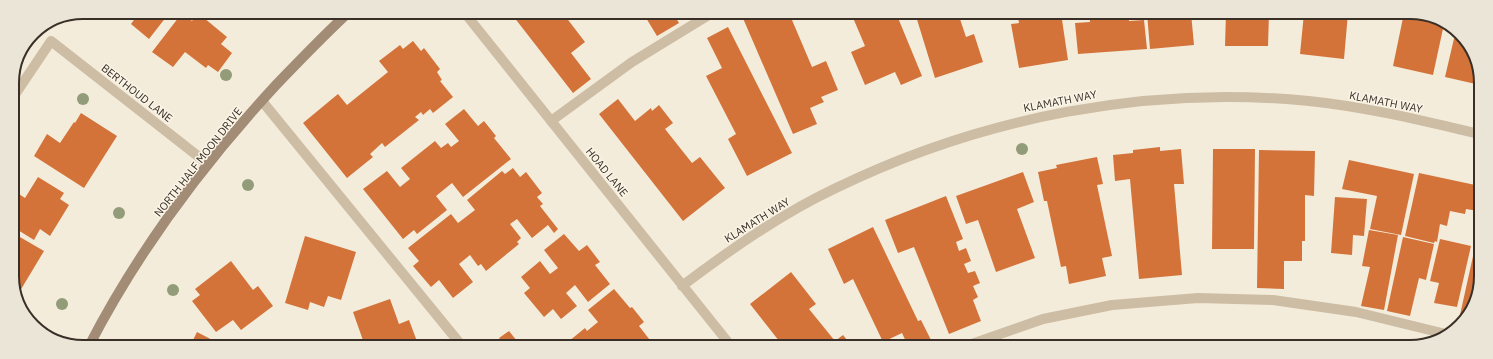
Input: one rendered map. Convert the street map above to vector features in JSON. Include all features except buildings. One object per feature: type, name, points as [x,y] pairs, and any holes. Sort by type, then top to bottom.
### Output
[{"type":"street","name":"NORTH HALF MOON DRIVE","points":[[92,340],[128,278],[208,164],[297,62],[343,19]]},
{"type":"street","name":"HOAD LANE","points":[[470,19],[726,340]]},
{"type":"street","points":[[551,121],[632,62],[702,19]]},
{"type":"street","name":"BERTHOUD LANE","points":[[19,89],[51,41],[208,164]]},
{"type":"street","name":"KLAMATH WAY","points":[[682,286],[769,225],[834,188],[906,156],[978,132],[1036,117],[1095,106],[1158,99],[1234,97],[1309,101],[1384,112],[1474,133]]},
{"type":"street","points":[[262,101],[457,340]]},
{"type":"street","points":[[983,340],[1043,319],[1112,305],[1198,298],[1273,300],[1356,312],[1439,332]]}]
